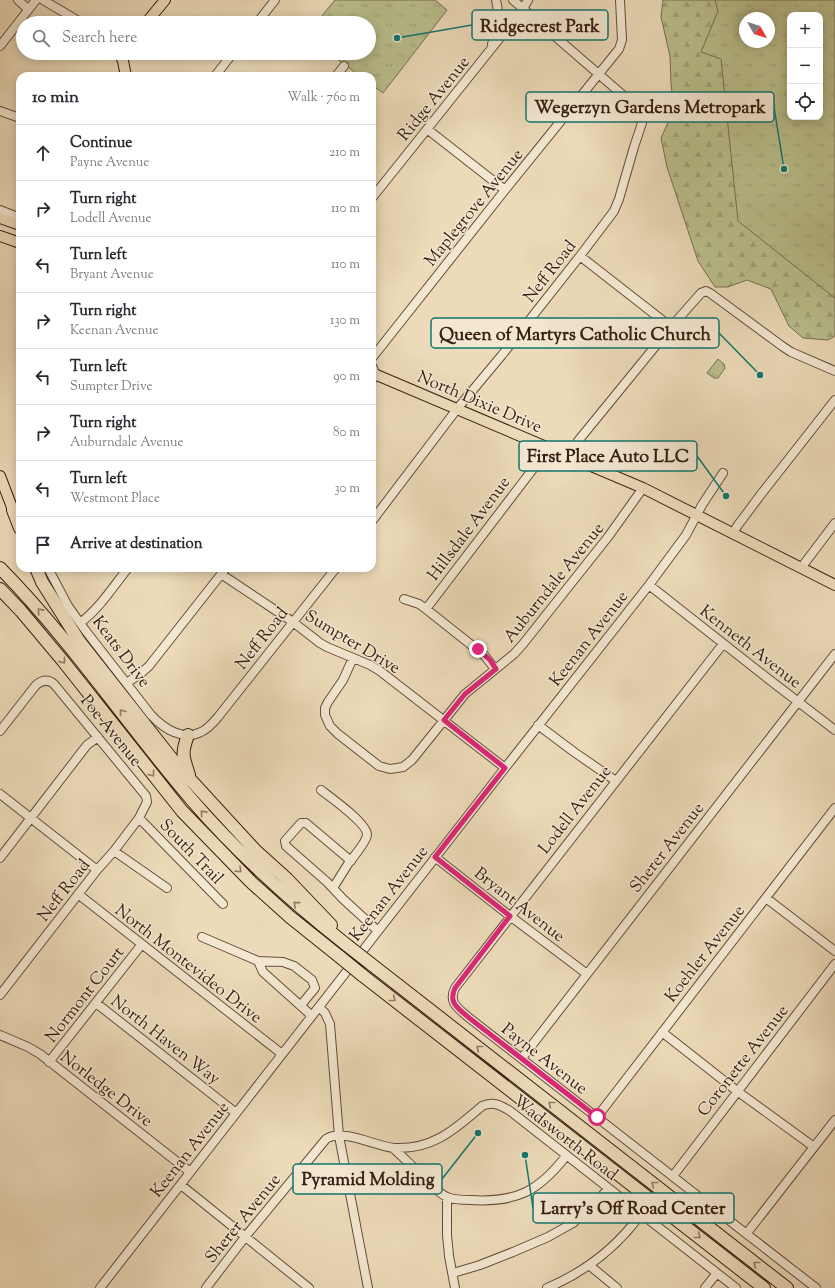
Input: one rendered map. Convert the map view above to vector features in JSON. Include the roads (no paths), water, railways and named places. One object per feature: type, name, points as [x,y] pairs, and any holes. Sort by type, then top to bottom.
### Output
[{"type":"highway","points":[[13,510],[16,518]]},
{"type":"highway","points":[[0,568],[46,618],[163,765],[217,828],[265,876],[348,946],[787,1288]]},
{"type":"highway","points":[[38,572],[42,582],[79,641],[176,764],[256,851],[287,879],[328,921],[348,946]]},
{"type":"highway","points":[[0,589],[21,611],[63,661],[186,816],[251,882],[290,917],[362,975],[764,1288]]},
{"type":"highway","points":[[188,735],[183,750],[190,780]]},
{"type":"main road","points":[[152,16],[165,0]]},
{"type":"main road","points":[[123,60],[125,72]]},
{"type":"main road","points":[[0,218],[16,224]]},
{"type":"main road","points":[[1,238],[16,242]]},
{"type":"main road","name":"North Dixie Drive","points":[[376,374],[643,488],[835,585]]},
{"type":"main road","points":[[0,476],[13,510]]},
{"type":"street","points":[[18,0],[28,9]]},
{"type":"street","points":[[23,16],[36,0]]},
{"type":"street","points":[[43,0],[70,16]]},
{"type":"street","points":[[262,16],[275,0]]},
{"type":"street","points":[[487,54],[492,45],[497,27],[498,13],[496,0]]},
{"type":"street","points":[[513,0],[599,75]]},
{"type":"street","name":"Ridge Avenue","points":[[376,193],[524,9],[528,0]]},
{"type":"street","name":"Maplegrove Avenue","points":[[376,353],[619,49],[622,44],[620,0]]},
{"type":"street","points":[[0,46],[16,25]]},
{"type":"street","points":[[217,72],[227,60]]},
{"type":"street","points":[[339,72],[344,66]]},
{"type":"street","name":"Neff Road","points":[[376,516],[457,409],[502,355],[614,211],[643,117],[639,109],[599,75]]},
{"type":"street","points":[[0,111],[16,117]]},
{"type":"street","points":[[427,129],[505,190]]},
{"type":"street","points":[[0,210],[16,216]]},
{"type":"street","points":[[580,256],[671,327]]},
{"type":"street","points":[[571,457],[578,441],[698,295],[705,292],[710,293],[791,352],[835,370]]},
{"type":"street","points":[[733,533],[742,519],[835,400]]},
{"type":"street","name":"Hillsdale Avenue","points":[[426,609],[549,448]]},
{"type":"street","name":"Keenan Avenue","points":[[100,1288],[649,584],[682,540],[702,505],[723,473]]},
{"type":"street","name":"Auburndale Avenue","points":[[353,658],[343,680],[325,708],[327,720],[334,731],[379,766],[390,769],[403,767],[412,760],[465,694],[514,654],[523,644],[608,537],[643,488]]},
{"type":"street","points":[[13,510],[16,515]]},
{"type":"street","points":[[801,568],[835,523]]},
{"type":"street","name":"Keats Drive","points":[[50,572],[68,606],[80,623],[156,720],[171,731],[188,735]]},
{"type":"street","points":[[80,623],[96,608],[125,572]]},
{"type":"street","points":[[126,683],[149,666],[223,572]]},
{"type":"street","name":"Sumpter Drive","points":[[225,572],[320,642],[380,671],[505,768]]},
{"type":"street","name":"Neff Road","points":[[188,735],[200,732],[210,726],[333,572]]},
{"type":"street","name":"Kenneth Avenue","points":[[649,584],[723,644],[835,730]]},
{"type":"street","points":[[404,599],[419,604],[426,609],[484,655],[496,669]]},
{"type":"street","name":"Lodell Avenue","points":[[452,995],[455,988],[510,916],[723,644]]},
{"type":"street","name":"Sherer Avenue","points":[[522,1058],[835,654]]},
{"type":"street","name":"Poe Avenue","points":[[0,730],[36,685],[40,682],[48,680],[54,684],[146,796],[147,802]]},
{"type":"street","points":[[538,725],[616,781]]},
{"type":"street","points":[[0,858],[87,745],[98,737]]},
{"type":"street","points":[[321,790],[363,826],[367,834],[366,839],[350,860],[333,888]]},
{"type":"street","points":[[0,794],[97,870]]},
{"type":"street","name":"Neff Road","points":[[0,994],[139,818],[147,802]]},
{"type":"street","name":"Koehler Avenue","points":[[597,1117],[835,808]]},
{"type":"street","name":"South Trail","points":[[139,818],[223,904]]},
{"type":"street","points":[[350,860],[306,823],[301,823],[286,839],[284,844],[378,931]]},
{"type":"street","points":[[114,850],[167,888]]},
{"type":"street","name":"Bryant Avenue","points":[[435,857],[587,974]]},
{"type":"street","name":"North Montevideo Drive","points":[[78,894],[282,1054]]},
{"type":"street","points":[[766,898],[835,951]]},
{"type":"street","points":[[202,937],[258,961],[283,962],[294,966],[312,980],[315,988],[301,1005]]},
{"type":"street","name":"Normont Court","points":[[49,1062],[142,944]]},
{"type":"street","points":[[258,961],[263,972],[312,1016]]},
{"type":"street","name":"Coronette Avenue","points":[[673,1176],[835,964]]},
{"type":"street","name":"Payne Avenue","points":[[452,995],[454,1005],[463,1013],[816,1288]]},
{"type":"street","name":"North Haven Way","points":[[96,1003],[236,1114]]},
{"type":"street","points":[[319,1007],[325,1013],[330,1024],[339,1136],[368,1288]]},
{"type":"street","points":[[662,1032],[737,1091],[814,1147]]},
{"type":"street","name":"Norledge Drive","points":[[0,1036],[28,1047],[40,1054],[190,1172]]},
{"type":"street","name":"Wadsworth Road","points":[[393,1148],[424,1145],[435,1141],[449,1134],[482,1106],[489,1103],[498,1104],[510,1111],[736,1288]]},
{"type":"street","points":[[747,1233],[835,1120]]},
{"type":"street","name":"Sherer Avenue","points":[[206,1288],[245,1237],[326,1139],[330,1136],[339,1136]]},
{"type":"street","points":[[339,1136],[356,1138],[393,1148],[442,1194],[452,1199],[491,1201],[517,1195],[530,1190],[547,1178],[566,1156]]},
{"type":"street","points":[[181,1185],[309,1288]]},
{"type":"street","points":[[453,1273],[487,1263],[548,1237],[573,1223],[609,1189]]},
{"type":"street","points":[[447,1197],[447,1235],[455,1288]]},
{"type":"street","points":[[547,1288],[589,1265],[621,1239],[641,1214]]},
{"type":"street","points":[[589,1265],[617,1288]]},
{"type":"street","points":[[705,1288],[717,1273]]},
{"type":"place","name":"Ridgecrest Park","points":[[397,38]]},
{"type":"place","name":"Wegerzyn Gardens Metropark","points":[[784,169]]},
{"type":"place","name":"Queen of Martyrs Catholic Church","points":[[760,375]]},
{"type":"place","name":"First Place Auto LLC","points":[[726,496]]},
{"type":"place","name":"Pyramid Molding","points":[[478,1133]]},
{"type":"place","name":"Larry's Off Road Center","points":[[525,1155]]}]
